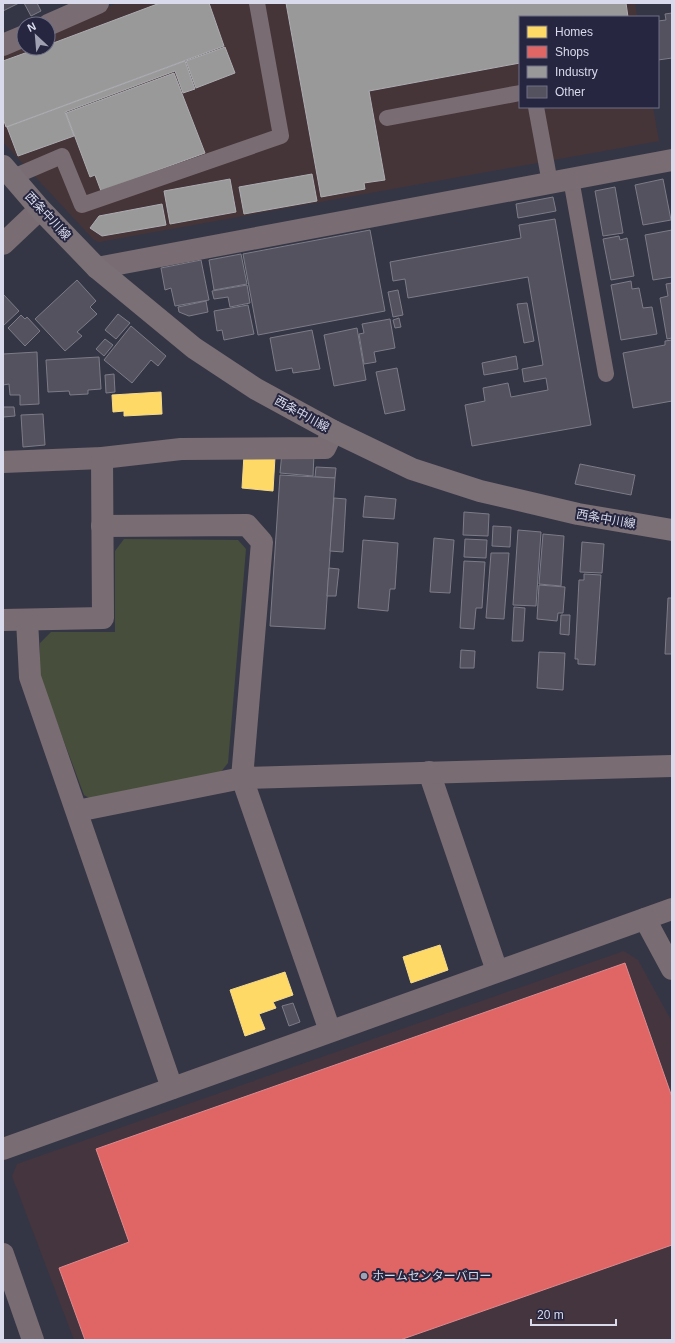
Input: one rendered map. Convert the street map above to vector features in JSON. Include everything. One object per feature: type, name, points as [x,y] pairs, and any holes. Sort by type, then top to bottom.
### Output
[{"type":"main road","name":"西条中川線","points":[[8,172],[40,209],[97,268],[194,348],[256,389],[333,431],[412,469],[480,491],[578,514],[672,530]]},
{"type":"street","points":[[56,21],[98,3]]},
{"type":"street","points":[[3,46],[16,40]]},
{"type":"street","points":[[97,268],[672,160]]},
{"type":"street","points":[[3,244],[40,209]]},
{"type":"street","points":[[3,462],[102,458],[181,449],[325,448],[333,431]]},
{"type":"street","points":[[3,620],[103,618],[102,458]]},
{"type":"street","points":[[102,526],[247,525],[262,542],[242,778],[330,1031]]},
{"type":"street","points":[[27,620],[30,677],[172,1088]]},
{"type":"street","points":[[77,812],[242,778],[672,766]]},
{"type":"street","points":[[429,772],[497,971]]},
{"type":"street","points":[[3,1149],[672,909]]},
{"type":"street","points":[[644,919],[672,969]]},
{"type":"street","points":[[3,1254],[32,1340]]},
{"type":"lane","points":[[8,172],[62,156],[82,205],[281,136],[257,3]]},
{"type":"lane","points":[[387,118],[519,93]]},
{"type":"lane","points":[[536,108],[550,183]]},
{"type":"lane","points":[[571,179],[606,374]]},
{"type":"shaded area","points":[[117,3],[635,3],[637,16],[519,16],[519,108],[653,108],[659,141],[99,242],[94,240],[3,142],[3,55],[16,49],[16,56],[56,56],[56,30]]},
{"type":"shaded area","points":[[624,951],[638,960],[672,1022],[672,1340],[74,1340],[12,1176],[17,1164]]},
{"type":"green space","points":[[124,539],[238,540],[246,549],[228,763],[220,773],[94,801],[84,795],[40,677],[40,643],[51,632],[115,632],[115,551]]},
{"type":"building: Homes","points":[[161,392],[162,414],[124,416],[124,411],[113,412],[112,395]]},
{"type":"building: Homes","points":[[244,455],[275,457],[273,491],[242,488]]},
{"type":"building: Homes","points":[[440,945],[448,970],[411,983],[403,957]]},
{"type":"building: Homes","points":[[285,972],[293,995],[273,1002],[276,1008],[259,1014],[265,1029],[245,1036],[230,990]]},
{"type":"building: Shops","points":[[625,963],[672,1097],[672,1245],[400,1340],[85,1340],[59,1268],[129,1242],[96,1149]]},
{"type":"building: Industry","points":[[160,3],[209,3],[224,46],[6,127],[3,118],[3,61],[17,56],[56,56],[56,42]]},
{"type":"building: Industry","points":[[286,3],[626,3],[628,16],[519,16],[519,63],[369,91],[385,180],[364,183],[365,189],[321,197]]},
{"type":"building: Industry","points":[[225,47],[235,73],[196,88],[186,61]]},
{"type":"building: Industry","points":[[185,61],[195,89],[183,93],[175,71],[65,112],[74,136],[18,156],[7,127]]},
{"type":"building: Industry","points":[[174,73],[205,153],[101,191],[95,175],[90,177],[66,113]]},
{"type":"building: Industry","points":[[312,174],[317,201],[244,214],[239,187]]},
{"type":"building: Industry","points":[[230,179],[236,212],[170,224],[164,191]]},
{"type":"building: Industry","points":[[162,204],[166,225],[102,236],[90,228],[99,216]]},
{"type":"building: Other","points":[[3,3],[19,3],[3,11]]},
{"type":"building: Other","points":[[24,3],[37,3],[41,11],[31,16]]},
{"type":"building: Other","points":[[672,13],[672,58],[659,60],[659,21],[666,20],[665,14]]},
{"type":"building: Other","points":[[663,179],[671,220],[643,225],[635,185]]},
{"type":"building: Other","points":[[615,187],[623,233],[603,236],[595,191]]},
{"type":"building: Other","points":[[553,197],[556,211],[518,218],[516,204]]},
{"type":"building: Other","points":[[555,219],[591,425],[472,446],[465,405],[485,401],[483,388],[508,383],[511,397],[548,390],[546,378],[524,382],[522,369],[543,365],[528,277],[408,298],[405,279],[393,281],[390,262],[521,238],[519,225]]},
{"type":"building: Other","points":[[370,230],[385,311],[258,335],[243,254]]},
{"type":"building: Other","points":[[672,230],[672,277],[653,280],[645,235]]},
{"type":"building: Other","points":[[619,236],[620,240],[627,238],[634,276],[611,280],[603,239]]},
{"type":"building: Other","points":[[241,254],[247,284],[214,290],[209,260]]},
{"type":"building: Other","points":[[201,260],[209,300],[175,306],[171,288],[165,290],[161,268]]},
{"type":"building: Other","points":[[77,280],[96,301],[90,307],[97,314],[77,332],[82,336],[65,351],[35,319]]},
{"type":"building: Other","points":[[631,281],[632,289],[639,288],[643,308],[652,307],[657,334],[621,340],[611,285]]},
{"type":"building: Other","points":[[672,283],[672,338],[667,339],[660,298],[668,296],[666,284]]},
{"type":"building: Other","points":[[247,285],[250,303],[230,307],[228,297],[214,299],[212,291]]},
{"type":"building: Other","points":[[398,290],[403,315],[393,317],[388,292]]},
{"type":"building: Other","points":[[3,294],[19,311],[3,326]]},
{"type":"building: Other","points":[[206,301],[208,312],[189,316],[179,312],[178,307]]},
{"type":"building: Other","points":[[527,303],[534,341],[524,343],[517,304]]},
{"type":"building: Other","points":[[248,305],[254,334],[224,340],[222,330],[217,331],[214,311]]},
{"type":"building: Other","points":[[118,314],[130,323],[116,339],[105,330]]},
{"type":"building: Other","points":[[21,315],[25,319],[27,317],[40,331],[25,346],[8,328]]},
{"type":"building: Other","points":[[399,318],[401,327],[395,328],[393,320]]},
{"type":"building: Other","points":[[390,319],[395,348],[374,352],[376,362],[364,364],[359,334],[364,333],[362,324]]},
{"type":"building: Other","points":[[131,326],[166,356],[158,366],[151,360],[132,383],[104,360]]},
{"type":"building: Other","points":[[357,328],[366,380],[334,386],[324,335]]},
{"type":"building: Other","points":[[312,330],[320,369],[293,373],[292,368],[276,371],[270,338]]},
{"type":"building: Other","points":[[105,339],[113,345],[104,356],[96,349]]},
{"type":"building: Other","points":[[672,340],[672,401],[633,408],[623,353],[665,345],[665,341]]},
{"type":"building: Other","points":[[37,352],[39,404],[20,405],[20,395],[10,395],[9,384],[3,385],[3,354]]},
{"type":"building: Other","points":[[516,356],[518,369],[484,375],[482,363]]},
{"type":"building: Other","points":[[99,357],[101,389],[88,390],[88,394],[70,395],[69,391],[48,392],[46,360]]},
{"type":"building: Other","points":[[397,368],[405,410],[385,414],[376,372]]},
{"type":"building: Other","points":[[114,374],[115,392],[106,393],[105,375]]},
{"type":"building: Other","points":[[3,407],[14,407],[15,416],[3,417]]},
{"type":"building: Other","points":[[43,414],[45,445],[23,447],[21,415]]},
{"type":"building: Other","points":[[282,452],[314,454],[313,476],[280,473]]},
{"type":"building: Other","points":[[580,464],[635,475],[631,495],[575,484]]},
{"type":"building: Other","points":[[316,467],[336,468],[335,478],[315,477]]},
{"type":"building: Other","points":[[280,475],[335,478],[325,629],[270,626]]},
{"type":"building: Other","points":[[365,496],[396,499],[394,519],[363,517]]},
{"type":"building: Other","points":[[334,498],[346,499],[343,552],[330,551]]},
{"type":"building: Other","points":[[464,512],[489,514],[488,536],[463,535]]},
{"type":"building: Other","points":[[493,526],[511,527],[510,547],[492,546]]},
{"type":"building: Other","points":[[518,530],[541,532],[536,606],[513,605]]},
{"type":"building: Other","points":[[543,534],[564,536],[561,586],[539,584]]},
{"type":"building: Other","points":[[434,538],[454,540],[450,593],[430,592]]},
{"type":"building: Other","points":[[465,539],[487,540],[486,558],[464,557]]},
{"type":"building: Other","points":[[363,540],[398,543],[395,589],[390,589],[388,611],[358,608]]},
{"type":"building: Other","points":[[582,542],[604,544],[602,573],[580,572]]},
{"type":"building: Other","points":[[491,553],[509,553],[504,619],[486,618]]},
{"type":"building: Other","points":[[464,561],[485,562],[482,608],[476,608],[474,629],[460,628]]},
{"type":"building: Other","points":[[329,568],[339,569],[336,596],[327,596]]},
{"type":"building: Other","points":[[584,574],[601,575],[595,665],[578,664],[578,659],[575,659],[579,580],[584,580]]},
{"type":"building: Other","points":[[539,585],[565,587],[563,613],[558,613],[557,621],[537,619]]},
{"type":"building: Other","points":[[668,598],[672,598],[672,654],[665,654]]},
{"type":"building: Other","points":[[514,607],[525,608],[523,641],[512,641]]},
{"type":"building: Other","points":[[561,615],[570,615],[569,635],[560,634]]},
{"type":"building: Other","points":[[461,650],[475,651],[474,668],[460,668]]},
{"type":"building: Other","points":[[539,652],[565,653],[563,690],[537,688]]},
{"type":"building: Other","points":[[293,1003],[300,1022],[289,1026],[282,1006]]},
{"type":"place","name":"ホームセンターバロー","points":[[364,1276]]}]
